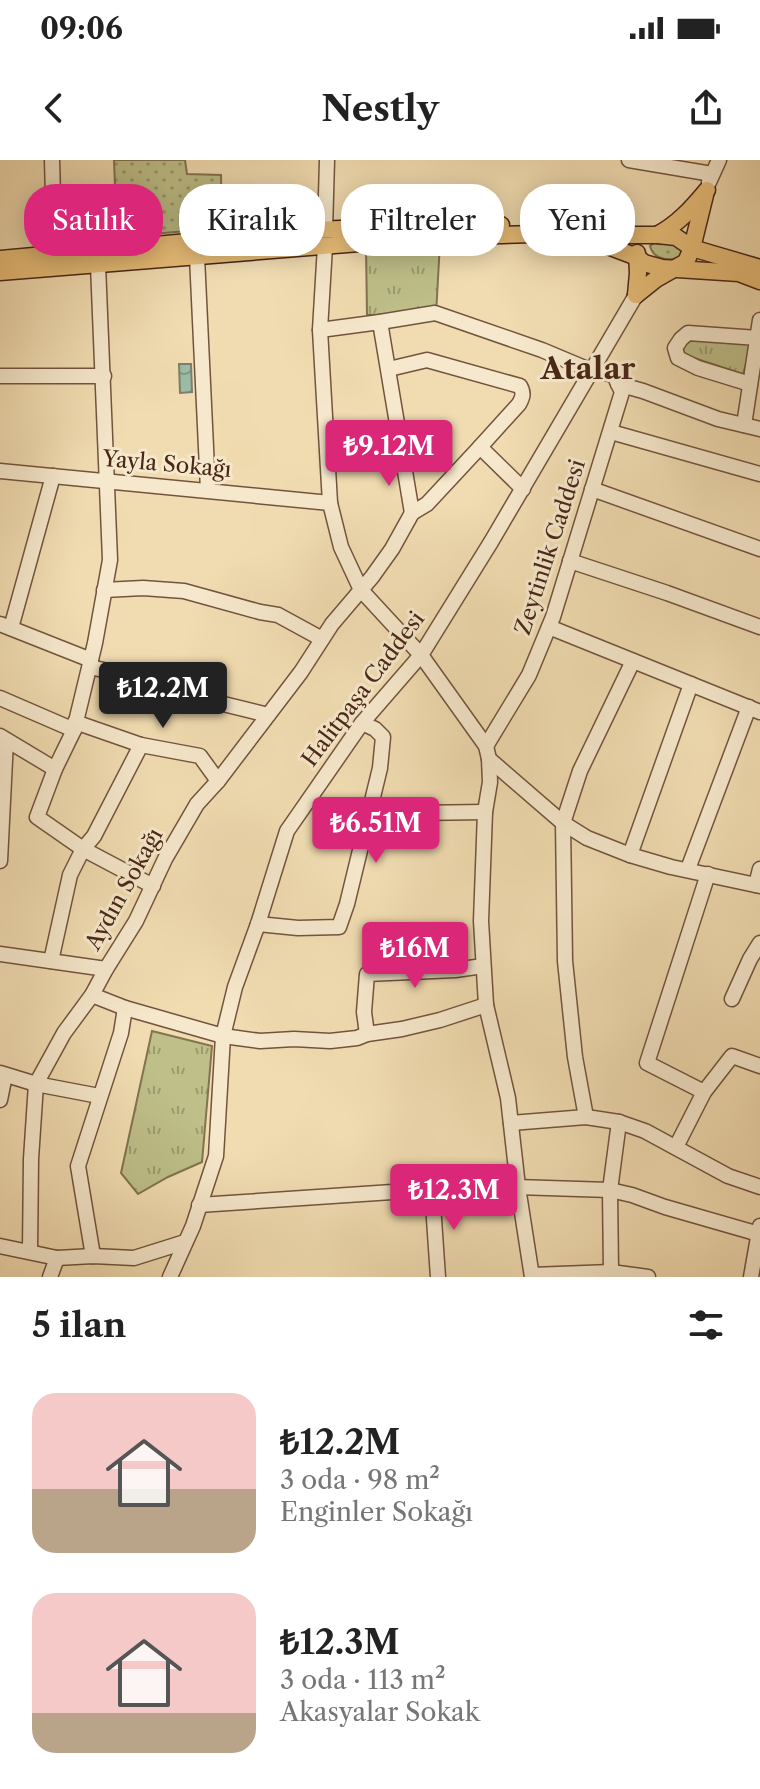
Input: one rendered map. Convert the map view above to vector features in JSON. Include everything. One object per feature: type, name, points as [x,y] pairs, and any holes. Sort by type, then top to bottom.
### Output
[{"type":"main road","points":[[636,295],[639,242],[658,235],[681,219],[709,182]]},
{"type":"main road","points":[[636,295],[686,262],[709,182]]},
{"type":"main road","points":[[325,238],[464,223],[575,229],[617,235],[676,237],[692,248],[760,268]]},
{"type":"main road","points":[[325,238],[534,234],[605,245],[662,268],[739,273],[760,281]]},
{"type":"main road","points":[[0,259],[179,247]]},
{"type":"main road","points":[[0,272],[204,256]]},
{"type":"street","points":[[52,160],[53,184]]},
{"type":"street","points":[[325,238],[327,160]]},
{"type":"street","points":[[629,160],[709,182],[719,160]]},
{"type":"street","points":[[324,256],[320,330],[330,503],[341,547],[361,590],[421,655],[487,752],[563,823],[587,838],[671,867],[758,885],[760,869]]},
{"type":"street","points":[[197,257],[208,490]]},
{"type":"street","points":[[98,265],[110,560],[74,726],[37,817],[83,849],[153,886]]},
{"type":"street","name":"Halitpaşa Caddesi","points":[[170,1277],[216,1156],[223,1036],[235,987],[287,831],[362,723],[421,655],[523,489],[636,295]]},
{"type":"street","points":[[320,330],[435,313],[592,371],[614,375],[618,384],[718,419],[760,429]]},
{"type":"street","points":[[744,425],[760,320]]},
{"type":"street","points":[[380,322],[412,513],[427,504],[519,404],[523,390],[520,386],[427,360],[389,369]]},
{"type":"street","points":[[750,384],[698,368],[678,358],[675,348],[688,333],[758,338]]},
{"type":"street","points":[[0,376],[104,376]]},
{"type":"street","name":"Zeytinlik Caddesi","points":[[532,1276],[508,1098],[486,1005],[481,921],[485,812],[490,782],[487,752],[529,675],[549,627],[611,432],[622,392],[618,384]]},
{"type":"street","points":[[611,432],[760,474]]},
{"type":"street","points":[[480,447],[523,489]]},
{"type":"street","name":"Yayla Sokağı","points":[[0,471],[330,503]]},
{"type":"street","points":[[53,476],[6,626],[90,663],[130,676],[138,683],[268,715]]},
{"type":"street","points":[[592,489],[760,549]]},
{"type":"street","name":"Aydın Sokağı","points":[[30,1251],[36,1084],[64,1033],[92,995],[136,921],[165,859],[197,804],[218,781],[392,549],[412,513]]},
{"type":"street","points":[[570,561],[760,627]]},
{"type":"street","points":[[104,590],[143,588],[184,591],[278,615],[322,639]]},
{"type":"street","points":[[549,627],[755,709],[688,869]]},
{"type":"street","points":[[586,1117],[575,1057],[565,961],[563,823],[580,771],[633,661]]},
{"type":"street","points":[[630,855],[691,684]]},
{"type":"street","points":[[0,698],[74,726],[141,745],[200,756],[218,781]]},
{"type":"street","points":[[258,924],[298,928],[339,927],[380,768],[383,737],[362,723]]},
{"type":"street","points":[[0,861],[3,738],[55,769]]},
{"type":"street","points":[[51,961],[70,875],[141,745]]},
{"type":"street","points":[[414,813],[485,812]]},
{"type":"street","points":[[704,1092],[647,1063],[708,874]]},
{"type":"street","points":[[732,999],[760,943]]},
{"type":"street","points":[[0,954],[106,969]]},
{"type":"street","points":[[367,1034],[364,1012],[367,974],[483,966]]},
{"type":"street","points":[[92,995],[125,1008],[223,1036],[260,1041],[357,1038],[440,1020],[486,1005]]},
{"type":"street","points":[[93,1256],[78,1166],[121,1033],[125,1008]]},
{"type":"street","points":[[676,1147],[704,1092],[732,1056],[760,1066]]},
{"type":"street","points":[[0,1100],[3,1074],[99,1096]]},
{"type":"street","points":[[511,1123],[586,1117],[619,1122],[645,1131],[728,1176],[760,1187]]},
{"type":"street","points":[[611,1272],[610,1190],[619,1122]]},
{"type":"street","points":[[199,1205],[482,1186],[610,1190],[759,1230],[751,1277]]},
{"type":"street","points":[[432,1190],[438,1277]]},
{"type":"street","points":[[0,1246],[57,1258],[134,1258],[185,1242]]},
{"type":"street","points":[[50,1277],[57,1258]]},
{"type":"street","points":[[532,1276],[611,1272],[648,1277]]},
{"type":"green space","points":[[114,160],[185,160],[187,174],[221,175],[221,184],[179,184],[179,232],[163,233],[163,184],[115,184]]},
{"type":"green space","points":[[656,242],[672,244],[684,255],[674,259],[659,257],[650,246]]},
{"type":"green space","points":[[366,256],[439,256],[436,315],[367,315]]},
{"type":"green space","points":[[685,339],[752,344],[743,374],[688,356],[683,352]]},
{"type":"green space","points":[[152,1031],[212,1046],[202,1162],[138,1194],[121,1173]]},
{"type":"water","points":[[179,364],[191,364],[192,392],[180,393]]},
{"type":"district","name":"Atalar","points":[[588,368]]}]
